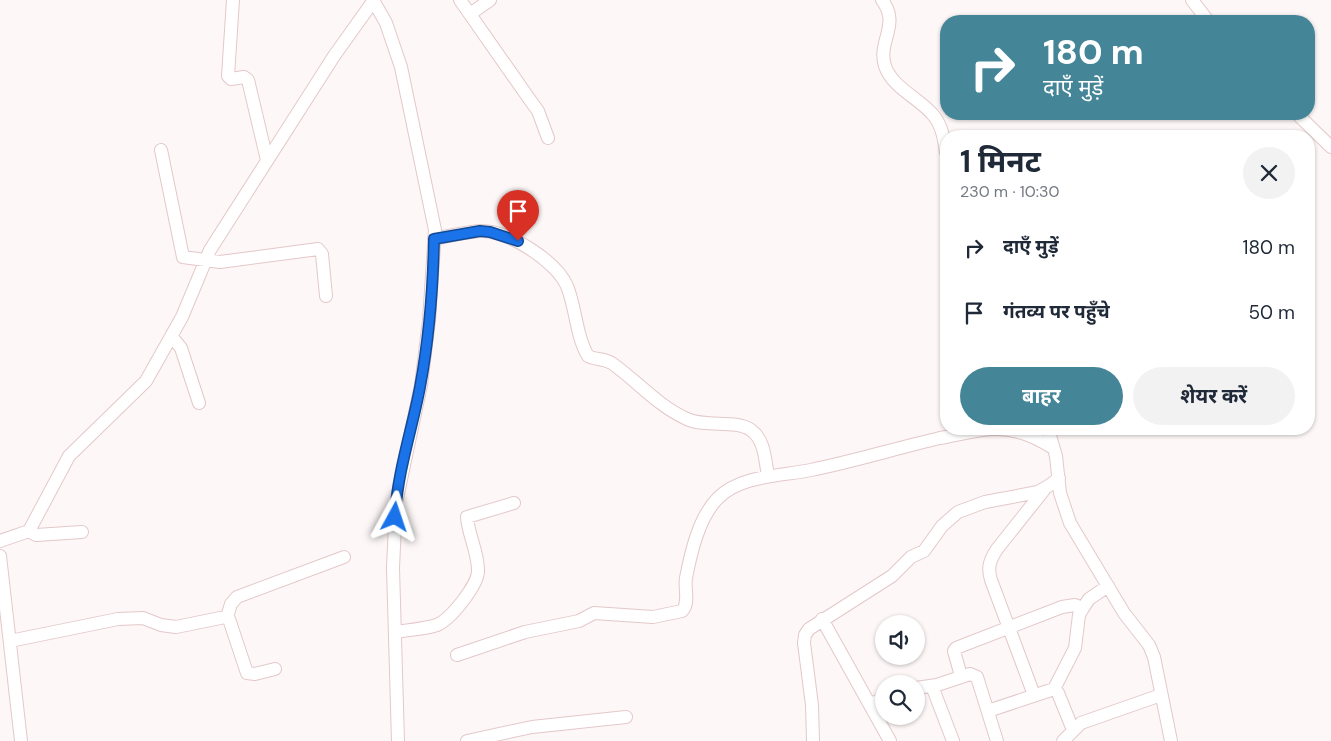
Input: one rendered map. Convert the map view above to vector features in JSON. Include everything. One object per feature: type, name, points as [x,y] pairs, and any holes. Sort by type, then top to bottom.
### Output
[{"type":"street","points":[[233,0],[228,76],[231,79],[244,77],[248,80],[267,160]]},
{"type":"street","points":[[0,541],[29,531],[69,456],[146,381],[172,336],[206,259],[334,56],[374,0],[393,40],[401,66],[435,230],[429,321],[421,385],[396,503],[393,568],[398,741]]},
{"type":"street","points":[[460,0],[538,112],[548,138]]},
{"type":"street","points":[[470,14],[490,0]]},
{"type":"street","points":[[882,0],[890,12],[884,50],[885,66],[895,81],[928,108],[940,125],[941,130]]},
{"type":"street","points":[[1192,0],[1203,15]]},
{"type":"street","points":[[1303,120],[1313,130]]},
{"type":"street","points":[[1315,131],[1331,147]]},
{"type":"street","points":[[160,150],[182,255],[187,258],[220,262],[318,249],[322,254],[326,296]]},
{"type":"street","points":[[434,239],[480,231],[490,232],[518,241],[541,257],[555,268],[567,287],[588,356],[612,363],[656,400],[685,418],[705,424],[730,425],[750,430],[762,444],[768,476]]},
{"type":"street","points":[[172,336],[181,348],[198,403]]},
{"type":"street","points":[[457,655],[525,632],[579,621],[594,613],[653,617],[682,611],[686,605],[686,578],[696,538],[711,507],[717,499],[732,488],[768,476],[810,470],[896,448],[963,435]]},
{"type":"street","points":[[1027,435],[1053,448]]},
{"type":"street","points":[[1050,435],[1059,478],[1060,493],[1070,523],[1130,623],[1149,645],[1154,657],[1171,741]]},
{"type":"street","points":[[1034,695],[991,580],[989,566],[997,549],[1044,490],[1059,478]]},
{"type":"street","points":[[813,741],[812,705],[804,643],[805,635],[809,629],[892,576],[910,557],[927,549],[942,526],[958,512],[985,502],[1044,490]]},
{"type":"street","points":[[395,632],[437,625],[450,616],[478,577],[477,560],[467,516],[514,503]]},
{"type":"street","points":[[29,531],[36,535],[82,532]]},
{"type":"street","points":[[0,556],[21,741]]},
{"type":"street","points":[[275,669],[255,674],[247,673],[227,617],[231,604],[237,597],[344,557]]},
{"type":"street","points":[[988,711],[1054,689],[1075,648],[1079,615],[1082,608],[1089,600],[1108,586]]},
{"type":"street","points":[[961,676],[954,651],[956,648],[1062,607],[1075,605],[1082,608]]},
{"type":"street","points":[[10,641],[118,619],[143,618],[161,624],[176,626],[227,617]]},
{"type":"street","points":[[822,619],[890,741]]},
{"type":"street","points":[[925,687],[970,674],[977,677],[997,741]]},
{"type":"street","points":[[932,686],[953,741]]},
{"type":"street","points":[[1054,689],[1058,693],[1073,730]]},
{"type":"street","points":[[1064,741],[1082,723],[1161,695]]},
{"type":"street","points":[[871,704],[875,702]]},
{"type":"street","points":[[467,741],[503,737],[532,727],[626,717]]},
{"type":"route","points":[[395,517],[398,488],[421,385],[429,321],[434,239],[480,231],[490,232],[518,241]]}]
